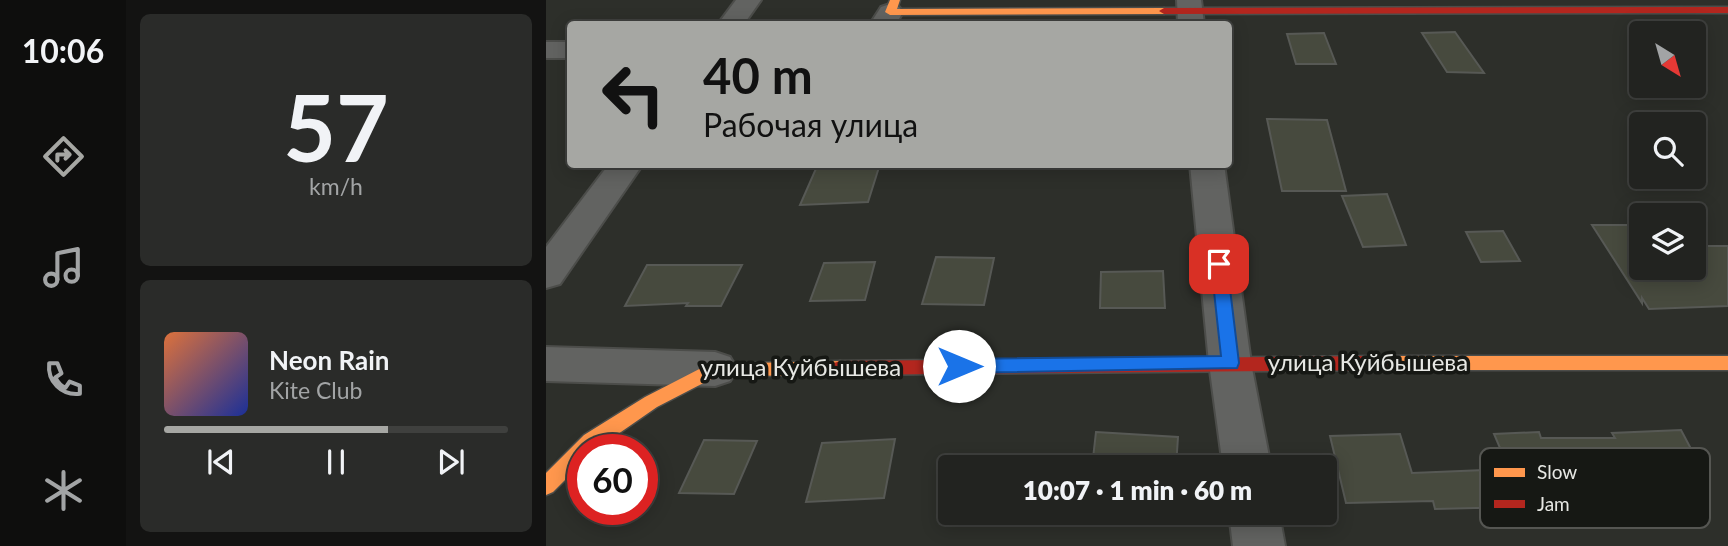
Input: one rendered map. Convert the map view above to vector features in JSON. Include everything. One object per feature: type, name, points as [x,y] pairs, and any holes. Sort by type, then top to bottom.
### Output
[{"type":"street","points":[[733,21],[749,0]]},
{"type":"street","points":[[889,12],[1050,6],[1190,11],[1728,10]]},
{"type":"street","points":[[546,50],[567,50]]},
{"type":"street","points":[[546,274],[624,168]]},
{"type":"street","points":[[1208,168],[1230,363],[1245,455]]},
{"type":"street","name":"улица Куйбышева","points":[[546,364],[715,369],[1230,363],[1728,363]]},
{"type":"street","points":[[546,486],[591,441],[651,402],[715,369]]},
{"type":"street","points":[[1256,525],[1259,546]]},
{"type":"building","points":[[1455,32],[1484,73],[1447,72],[1422,33]]},
{"type":"building","points":[[1324,33],[1336,64],[1296,64],[1287,34]]},
{"type":"building","points":[[1267,119],[1327,120],[1346,191],[1282,191]]},
{"type":"building","points":[[816,168],[879,168],[868,202],[800,205]]},
{"type":"building","points":[[1387,194],[1406,245],[1363,247],[1342,196]]},
{"type":"building","points":[[1592,225],[1629,225],[1629,280],[1706,280],[1706,246],[1728,246],[1728,306],[1649,309],[1642,298],[1642,303]]},
{"type":"building","points":[[1503,231],[1520,261],[1481,262],[1466,232]]},
{"type":"building","points":[[936,257],[994,258],[984,305],[922,304]]},
{"type":"building","points":[[875,262],[865,300],[810,301],[824,263]]},
{"type":"building","points":[[647,265],[742,265],[721,306],[686,306],[688,303],[625,306]]},
{"type":"building","points":[[1163,271],[1165,308],[1100,308],[1101,272]]},
{"type":"building","points":[[1681,430],[1691,448],[1500,448],[1494,434],[1539,432],[1541,438],[1615,438],[1612,433]]},
{"type":"building","points":[[1096,432],[1178,437],[1177,455],[1093,455]]},
{"type":"building","points":[[1400,434],[1412,473],[1480,470],[1480,508],[1435,509],[1433,501],[1346,503],[1337,455],[1335,455],[1330,436]]},
{"type":"building","points":[[895,439],[884,498],[806,502],[822,443]]},
{"type":"building","points":[[704,440],[757,441],[734,494],[679,493]]},
{"type":"traffic: slow","points":[[895,0],[890,12],[1164,11]]},
{"type":"traffic: slow","points":[[1381,363],[1728,363]]},
{"type":"traffic: slow","points":[[546,486],[591,441],[651,402],[715,369],[840,368]]},
{"type":"traffic: jam","points":[[1164,11],[1728,10]]},
{"type":"traffic: jam","points":[[840,368],[1381,363]]},
{"type":"route","points":[[959,366],[1230,363],[1219,264]]}]
